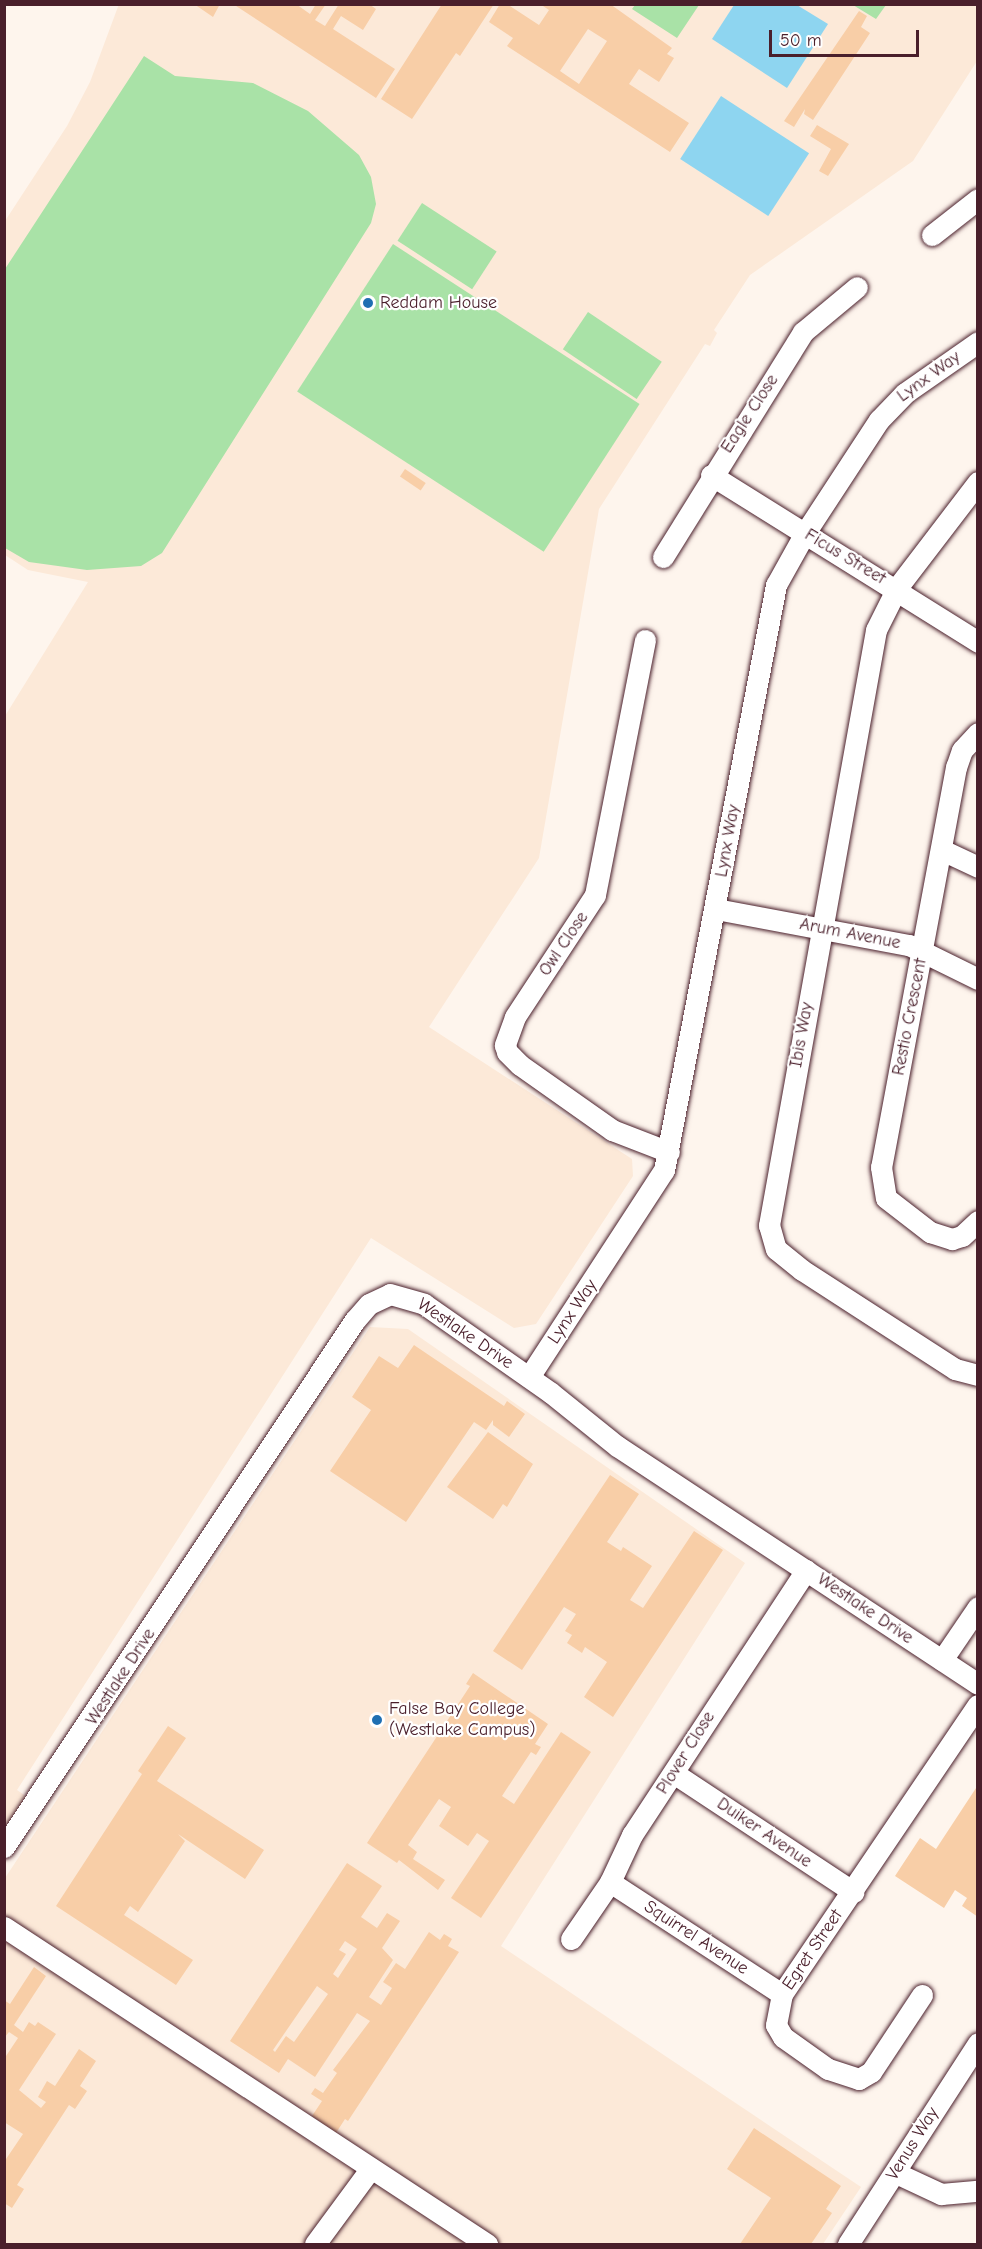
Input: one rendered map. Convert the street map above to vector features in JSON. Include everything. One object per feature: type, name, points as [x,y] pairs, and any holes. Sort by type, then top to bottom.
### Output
[{"type":"street","points":[[932,235],[978,200]]},
{"type":"street","name":"Eagle Close","points":[[663,557],[711,475],[804,332],[857,287]]},
{"type":"street","name":"Lynx Way","points":[[529,1377],[655,1186],[669,1152],[716,909],[770,607],[784,566],[892,405],[978,342]]},
{"type":"street","name":"Ficus Street","points":[[711,475],[897,588],[978,642]]},
{"type":"street","name":"Ibis Way","points":[[978,482],[897,588],[876,630],[824,929],[770,1211],[770,1238],[781,1254],[955,1370],[978,1375]]},
{"type":"street","name":"Owl Close","points":[[645,640],[595,895],[520,1010],[506,1045],[507,1052],[519,1065],[612,1130],[669,1152]]},
{"type":"street","name":"Restio Crescent","points":[[978,733],[962,750],[956,767],[924,950],[886,1140],[882,1182],[886,1198],[942,1238],[962,1236],[978,1221]]},
{"type":"street","points":[[942,850],[978,867]]},
{"type":"street","name":"Arum Avenue","points":[[716,909],[924,950],[978,979]]},
{"type":"street","name":"Westlake Drive","points":[[4,1847],[90,1725],[320,1371],[369,1304],[390,1294],[413,1298],[529,1377],[617,1446],[978,1684]]},
{"type":"street","name":"Plover Close","points":[[571,1939],[610,1882],[632,1835],[675,1774],[806,1570]]},
{"type":"street","points":[[942,1660],[978,1607]]},
{"type":"street","name":"Egret Street","points":[[922,1995],[871,2072],[859,2079],[828,2070],[778,2031],[776,2015],[782,1995],[978,1705]]},
{"type":"street","name":"Duiker Avenue","points":[[675,1774],[853,1892]]},
{"type":"street","name":"Squirrel Avenue","points":[[610,1882],[782,1995]]},
{"type":"street","points":[[4,1927],[487,2244]]},
{"type":"street","name":"Venus Way","points":[[848,2244],[978,2043]]},
{"type":"street","points":[[315,2244],[371,2168]]},
{"type":"street","points":[[896,2173],[941,2194],[978,2191]]},
{"type":"shaded area","points":[[119,4],[977,5],[977,61],[913,161],[750,275],[714,330],[717,333],[710,346],[705,344],[599,509],[539,858],[429,1027],[632,1159],[633,1176],[536,1324],[514,1328],[371,1238],[17,1790],[36,1803],[5,1847],[5,716],[88,582],[28,570],[5,555],[5,221],[67,126],[90,82]]},
{"type":"shaded area","name":"False Bay College (Westlake Campus)","points":[[370,1327],[408,1329],[745,1563],[501,1946],[861,2187],[823,2244],[5,2244],[5,1878]]},
{"type":"green space","points":[[635,5],[699,5],[677,38],[632,9]]},
{"type":"green space","points":[[853,5],[886,5],[876,19]]},
{"type":"green space","points":[[144,56],[175,76],[253,83],[308,111],[359,155],[371,177],[376,204],[371,223],[162,553],[141,566],[87,570],[29,562],[5,548],[5,269]]},
{"type":"green space","points":[[422,203],[497,251],[472,289],[397,241]]},
{"type":"green space","points":[[393,244],[640,404],[544,552],[297,392]]},
{"type":"green space","points":[[588,312],[662,362],[637,399],[563,349]]},
{"type":"water","points":[[734,5],[797,5],[828,24],[787,88],[712,39]]},
{"type":"water","points":[[721,96],[809,153],[768,216],[680,159]]},
{"type":"building","points":[[194,4],[220,4],[213,17]]},
{"type":"building","points":[[233,4],[296,4],[310,14],[316,4],[326,4],[315,20],[325,26],[339,4],[369,4],[376,9],[363,30],[341,16],[333,29],[395,69],[376,98]]},
{"type":"building","points":[[442,4],[494,4],[460,56],[456,53],[412,119],[381,99]]},
{"type":"building","points":[[500,4],[507,4],[539,25],[549,10],[540,4],[610,4],[672,48],[667,54],[674,58],[659,82],[639,69],[629,84],[689,123],[670,152],[507,46],[513,38],[489,22]],"holes":[[[588,29],[607,41],[579,84],[560,71]]]},
{"type":"building","points":[[859,11],[867,16],[861,27],[870,33],[813,120],[804,114],[805,109],[794,127],[784,121]]},
{"type":"building","points":[[817,125],[849,144],[828,176],[819,171],[831,149],[810,136]]},
{"type":"building","points":[[405,469],[426,483],[421,490],[400,476]]},
{"type":"building","points":[[414,1345],[504,1406],[507,1401],[525,1414],[509,1437],[493,1425],[493,1420],[486,1430],[474,1422],[406,1522],[330,1471],[371,1410],[352,1397],[379,1356],[398,1368]]},
{"type":"building","points":[[488,1432],[533,1464],[507,1507],[503,1504],[493,1519],[447,1487]]},
{"type":"building","points":[[610,1475],[639,1494],[607,1542],[621,1551],[623,1547],[652,1566],[630,1600],[643,1608],[694,1531],[723,1550],[613,1717],[584,1697],[607,1662],[585,1647],[582,1653],[567,1643],[572,1635],[565,1631],[576,1614],[564,1607],[522,1670],[493,1651]]},
{"type":"building","points":[[473,1673],[548,1724],[535,1744],[541,1747],[536,1755],[531,1752],[502,1796],[514,1804],[561,1732],[591,1752],[481,1918],[451,1898],[489,1841],[477,1833],[468,1846],[439,1826],[451,1807],[439,1799],[408,1845],[417,1852],[413,1859],[445,1880],[438,1890],[399,1860],[397,1863],[367,1843],[470,1686],[466,1684]]},
{"type":"building","points":[[168,1726],[186,1738],[157,1781],[264,1850],[245,1879],[178,1834],[185,1841],[138,1912],[130,1906],[124,1915],[193,1960],[176,1985],[56,1906],[142,1774],[138,1771]]},
{"type":"building","points":[[978,1785],[978,1917],[962,1906],[967,1898],[955,1890],[944,1908],[895,1876],[920,1838],[936,1849]]},
{"type":"building","points":[[347,1863],[382,1886],[361,1917],[377,1928],[387,1913],[400,1921],[382,1948],[393,1960],[369,1997],[381,2005],[392,1988],[383,1982],[396,1963],[405,1969],[429,1932],[440,1940],[444,1934],[452,1939],[448,1946],[459,1952],[348,2121],[345,2119],[336,2133],[312,2116],[322,2101],[311,2094],[315,2088],[323,2093],[337,2073],[333,2070],[370,2021],[357,2013],[315,2077],[288,2059],[279,2073],[230,2041]],"holes":[[[345,1941],[357,1949],[338,1978],[333,1974],[346,1954],[339,1950]],[[317,1986],[328,1994],[294,2042],[286,2036],[275,2052],[273,2050]]]},
{"type":"building","points":[[34,1967],[46,1976],[14,2025],[23,2032],[29,2022],[35,2026],[38,2022],[56,2034],[19,2090],[41,2108],[46,2102],[38,2097],[47,2081],[55,2086],[79,2049],[96,2061],[80,2086],[87,2091],[75,2109],[69,2105],[17,2185],[24,2189],[12,2208],[4,2203],[4,2162],[23,2134],[4,2122],[4,2059],[18,2038],[9,2032],[4,2038],[4,2000],[10,2004]]},
{"type":"building","points":[[754,2128],[841,2186],[826,2209],[832,2213],[811,2244],[740,2244],[771,2198],[727,2169]]},
{"type":"place","name":"Reddam House","points":[[368,303]]},
{"type":"place","name":"False Bay College (Westlake Campus)","points":[[377,1720]]}]
